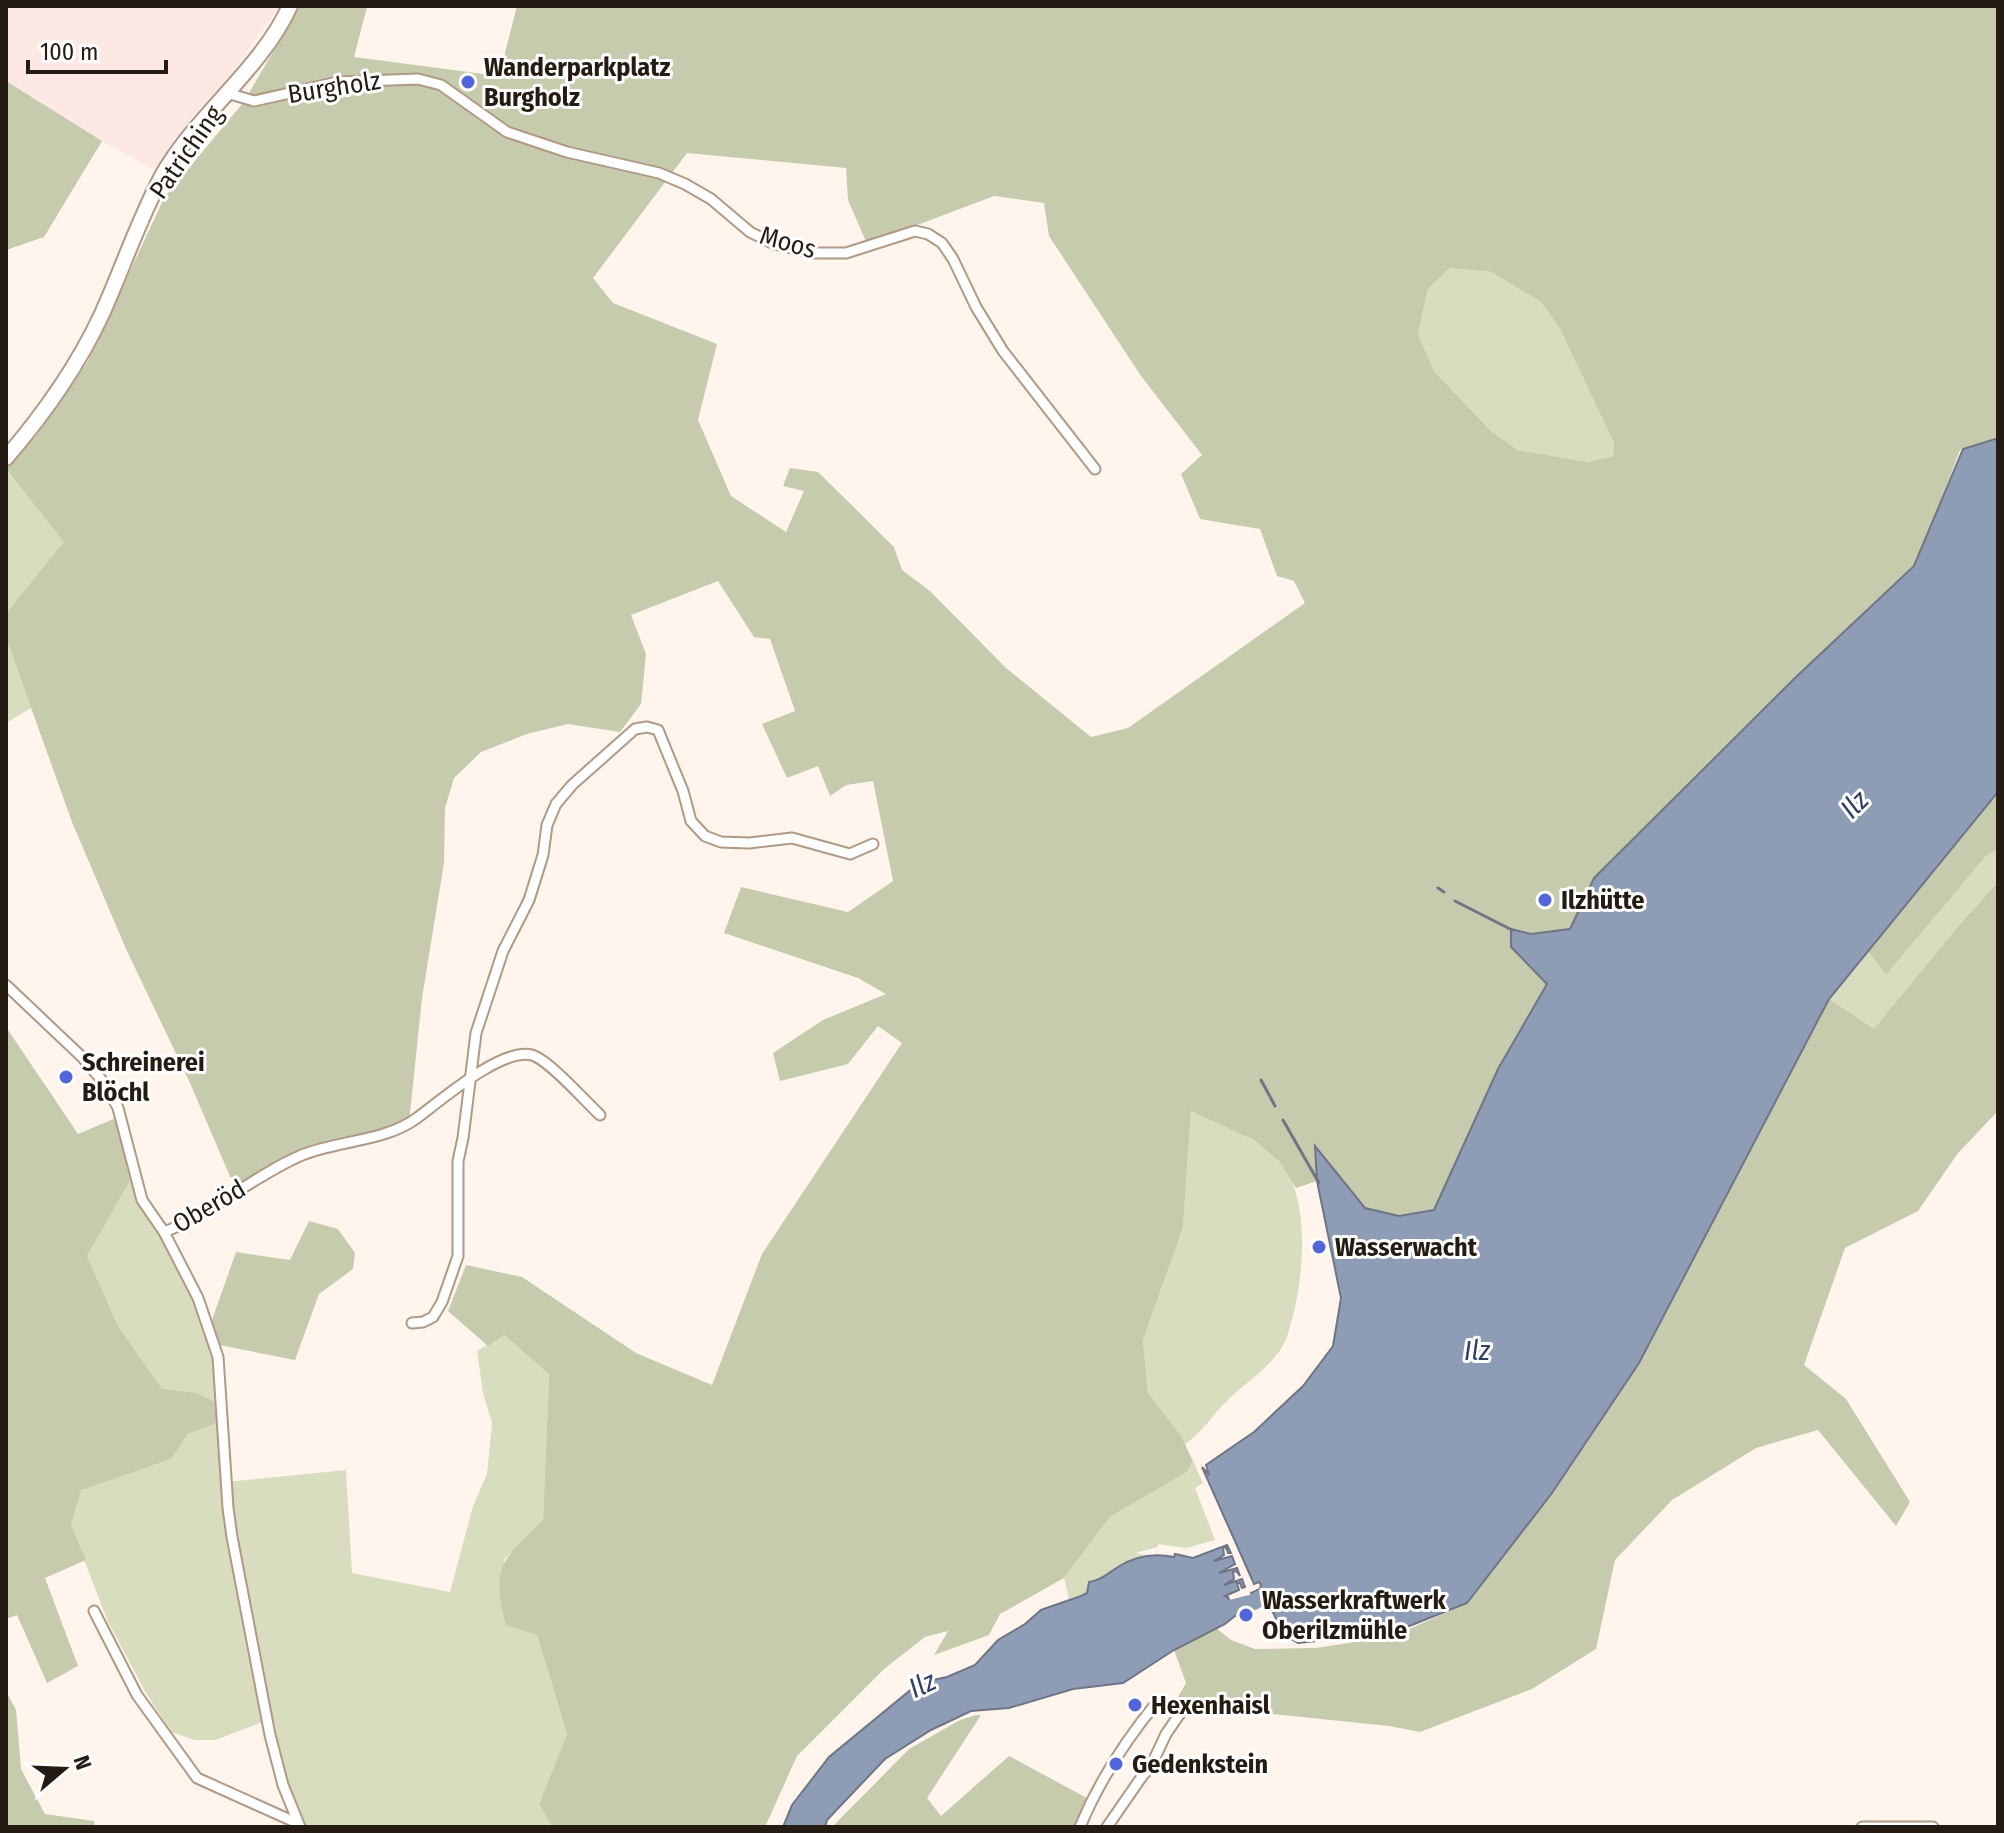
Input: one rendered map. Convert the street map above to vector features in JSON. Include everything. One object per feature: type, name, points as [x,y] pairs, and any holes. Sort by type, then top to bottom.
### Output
[{"type":"street","name":"Patriching","points":[[6,458],[31,429],[82,352],[101,317],[163,175],[266,47],[290,6]]},
{"type":"street","name":"Burgholz","points":[[227,93],[254,101],[338,82],[407,79],[441,85]]},
{"type":"street","name":"Moos","points":[[441,85],[507,132],[567,152],[637,167],[685,184],[711,199],[750,232],[774,244],[828,254],[846,253],[915,231],[928,234],[942,243],[953,259],[976,307],[1003,351],[1095,469]]},
{"type":"street","points":[[412,1323],[433,1317],[442,1302],[458,1256],[458,1161],[476,1033],[503,951],[529,900],[543,855],[547,825],[556,804],[572,785],[635,729],[647,727],[658,730],[691,821],[705,836],[721,842],[749,843],[792,838],[850,854],[873,844]]},
{"type":"street","points":[[6,985],[83,1058],[105,1084],[118,1108],[142,1200],[164,1232]]},
{"type":"street","name":"Oberöd","points":[[298,1825],[270,1735],[232,1537],[218,1357],[198,1298],[164,1232],[186,1224],[253,1181],[303,1155],[394,1131],[413,1121],[472,1075],[518,1056],[529,1054],[542,1060],[600,1115]]},
{"type":"street","name":"Oberöd","points":[[94,1611],[137,1695],[197,1778],[298,1825]]},
{"type":"street","points":[[1080,1827],[1092,1797],[1117,1754],[1157,1702]]},
{"type":"street","points":[[1107,1827],[1150,1768],[1166,1734],[1181,1712]]},
{"type":"street","points":[[1862,1827],[1933,1827]]},
{"type":"shaded area","points":[[6,6],[280,6],[206,109],[156,171],[6,81]]},
{"type":"green space","points":[[300,6],[367,7],[354,57],[499,76],[517,6],[1998,6],[1998,437],[1960,450],[1916,565],[1796,677],[1594,878],[1570,929],[1511,947],[1547,984],[1498,1069],[1434,1210],[1399,1216],[1365,1208],[1316,1147],[1317,1181],[1296,1188],[1280,1162],[1254,1140],[1191,1111],[1183,1228],[1143,1340],[1148,1393],[1181,1436],[1193,1461],[1187,1472],[1110,1517],[1064,1578],[1000,1614],[989,1635],[934,1655],[948,1631],[925,1637],[884,1669],[797,1756],[765,1827],[552,1827],[539,1803],[567,1735],[537,1635],[506,1625],[499,1589],[500,1576],[509,1555],[543,1520],[549,1374],[504,1335],[488,1346],[448,1311],[466,1265],[522,1277],[636,1353],[712,1385],[762,1254],[902,1043],[878,1026],[848,1064],[780,1081],[773,1053],[823,1020],[886,994],[858,978],[724,933],[741,887],[848,912],[893,881],[873,781],[846,785],[830,796],[818,766],[787,778],[762,724],[795,711],[770,639],[754,637],[718,581],[631,615],[646,654],[641,704],[620,732],[568,724],[527,734],[481,752],[454,778],[445,808],[444,863],[422,998],[409,1123],[303,1155],[235,1188],[72,822],[6,638],[6,613],[64,542],[6,469],[36,436],[88,361],[164,198],[243,103]],"holes":[[[687,153],[846,168],[848,200],[867,244],[994,196],[1044,203],[1049,236],[1141,376],[1202,455],[1181,474],[1200,519],[1260,529],[1277,576],[1294,581],[1305,603],[1128,728],[1091,737],[1006,668],[930,591],[902,570],[894,547],[818,472],[790,468],[783,486],[804,491],[786,532],[731,496],[698,420],[717,344],[613,303],[593,278]],[[1450,268],[1491,272],[1541,302],[1560,329],[1614,443],[1613,456],[1587,462],[1518,450],[1491,431],[1434,371],[1418,334],[1428,289]]]},
{"type":"green space","points":[[6,81],[102,141],[44,237],[6,250]]},
{"type":"green space","points":[[1450,268],[1491,272],[1541,302],[1560,329],[1614,443],[1613,456],[1587,462],[1518,450],[1491,431],[1434,371],[1418,334],[1428,289]]},
{"type":"green space","points":[[8,472],[65,542],[6,613],[6,474]]},
{"type":"green space","points":[[6,638],[31,708],[6,723]]},
{"type":"green space","points":[[1998,792],[1998,849],[1986,856],[1886,975],[1868,951]]},
{"type":"green space","points":[[1998,849],[1998,882],[1874,1030],[1829,999],[1868,951],[1886,975],[1986,856]]},
{"type":"green space","points":[[1998,882],[1998,1111],[1958,1153],[1918,1211],[1845,1248],[1804,1365],[1846,1399],[1910,1502],[1896,1526],[1818,1430],[1756,1448],[1672,1500],[1615,1560],[1596,1649],[1532,1689],[1420,1732],[1389,1726],[1174,1704],[1186,1683],[1174,1650],[1216,1628],[1231,1640],[1255,1649],[1316,1648],[1394,1636],[1467,1603],[1552,1493],[1639,1363],[1829,999],[1874,1029]]},
{"type":"green space","points":[[6,1027],[78,1134],[116,1118],[130,1181],[87,1256],[118,1326],[162,1389],[197,1393],[215,1402],[222,1421],[188,1434],[171,1459],[81,1490],[71,1526],[86,1560],[45,1578],[78,1666],[47,1683],[17,1615],[6,1619]]},
{"type":"green space","points":[[1191,1111],[1250,1138],[1280,1162],[1291,1179],[1298,1200],[1302,1248],[1297,1297],[1281,1348],[1268,1365],[1185,1444],[1148,1393],[1143,1340],[1183,1228]]},
{"type":"green space","points":[[130,1181],[136,1186],[207,1320],[222,1391],[215,1402],[197,1393],[162,1389],[118,1326],[87,1256]]},
{"type":"green space","points":[[309,1221],[338,1229],[355,1253],[353,1269],[319,1294],[295,1360],[219,1345],[212,1320],[236,1252],[290,1260]]},
{"type":"green space","points":[[504,1335],[549,1374],[543,1520],[504,1560],[537,1635],[567,1736],[539,1802],[550,1823],[548,1827],[300,1827],[267,1720],[216,1740],[195,1740],[171,1732],[108,1622],[71,1526],[81,1489],[171,1459],[188,1434],[222,1421],[226,1482],[346,1470],[352,1573],[450,1592],[473,1506],[487,1474],[492,1423],[483,1393],[477,1351]]},
{"type":"green space","points":[[1193,1461],[1203,1483],[1195,1488],[1215,1540],[1187,1548],[1158,1544],[1158,1547],[1135,1553],[1146,1555],[1121,1565],[1087,1593],[1069,1599],[1064,1578],[1110,1517],[1187,1472]]},
{"type":"green space","points":[[6,1691],[16,1710],[21,1769],[45,1814],[94,1821],[95,1827],[6,1827]]},
{"type":"green space","points":[[981,1715],[927,1798],[941,1816],[1009,1756],[1087,1798],[1075,1827],[832,1827],[909,1749],[960,1720]]},
{"type":"water","name":"Ilz","points":[[1998,438],[1998,792],[1829,999],[1639,1363],[1552,1493],[1467,1603],[1392,1633],[1298,1643],[1291,1639],[1278,1623],[1269,1604],[1256,1607],[1251,1593],[1260,1589],[1261,1585],[1259,1582],[1254,1584],[1202,1467],[1209,1475],[1206,1465],[1254,1432],[1303,1386],[1333,1346],[1341,1298],[1317,1181],[1315,1146],[1365,1208],[1399,1216],[1434,1210],[1498,1069],[1547,984],[1511,947],[1511,929],[1531,934],[1570,929],[1594,878],[1796,677],[1914,566],[1963,449]]},
{"type":"water","points":[[1227,1545],[1231,1553],[1226,1547],[1223,1548],[1224,1555],[1214,1561],[1232,1556],[1235,1564],[1219,1573],[1237,1568],[1240,1576],[1233,1572],[1234,1579],[1224,1585],[1242,1579],[1245,1587],[1237,1583],[1239,1590],[1225,1596],[1235,1616],[1225,1624],[1174,1650],[1123,1683],[1073,1689],[1009,1708],[971,1711],[931,1730],[885,1759],[827,1820],[825,1827],[783,1827],[792,1805],[829,1757],[919,1683],[947,1677],[975,1665],[998,1640],[1041,1610],[1087,1593],[1089,1582],[1131,1560],[1159,1555],[1174,1557],[1175,1554],[1193,1558]]},
{"type":"waterway","points":[[1438,888],[1444,892]]},
{"type":"waterway","points":[[1455,901],[1512,930]]},
{"type":"waterway","points":[[1261,1080],[1275,1106]]},
{"type":"waterway","points":[[1283,1120],[1319,1183]]},
{"type":"waterway","name":"Ilz","points":[[1214,1612],[1254,1602],[1270,1592]]},
{"type":"place","name":"Wanderparkplatz Burgholz","points":[[468,82]]},
{"type":"place","name":"Ilzhütte","points":[[1545,900]]},
{"type":"place","name":"Schreinerei Blöchl","points":[[66,1077]]},
{"type":"place","name":"Wasserwacht","points":[[1319,1247]]},
{"type":"place","name":"Wasserkraftwerk Oberilzmühle","points":[[1246,1615]]},
{"type":"place","name":"Hexenhaisl","points":[[1135,1705]]},
{"type":"place","name":"Gedenkstein","points":[[1116,1764]]}]
